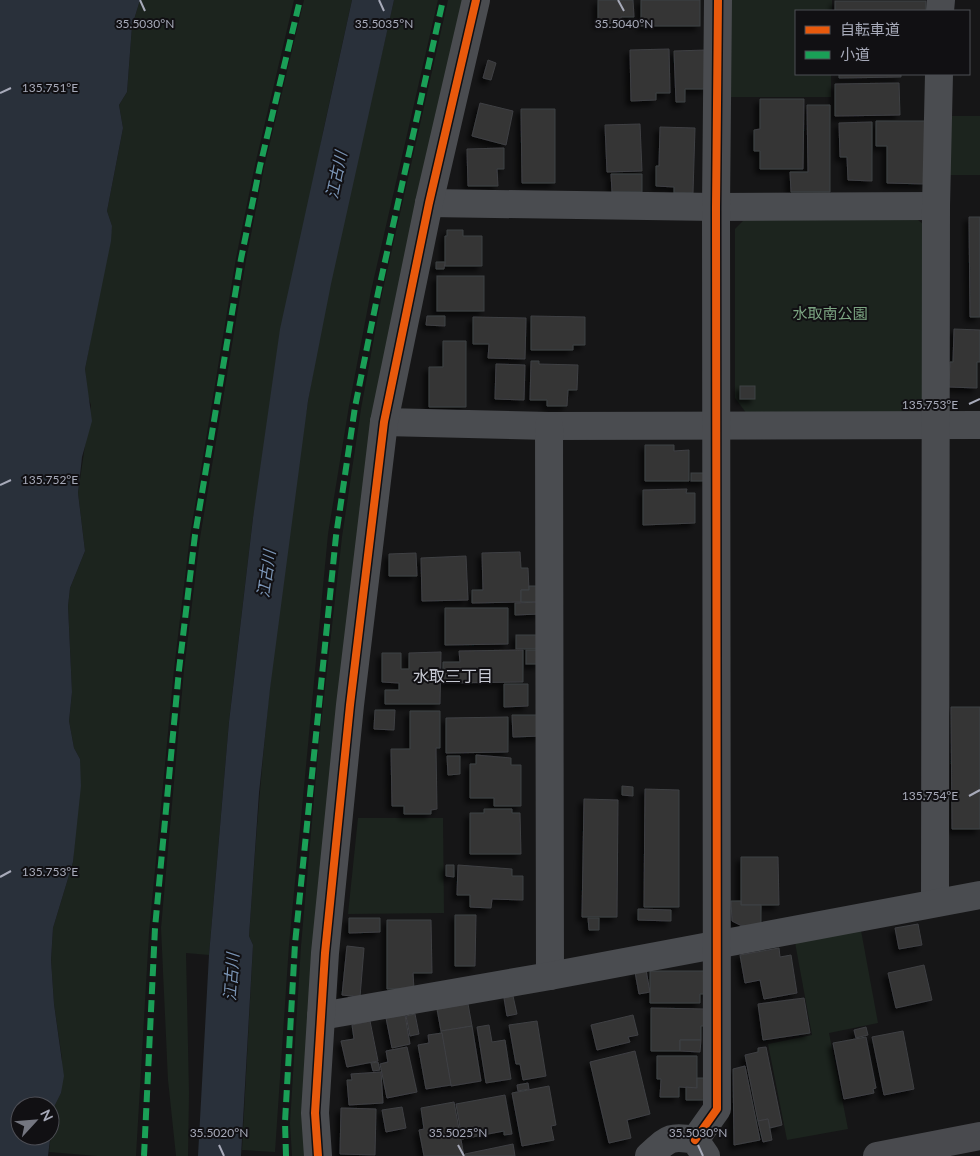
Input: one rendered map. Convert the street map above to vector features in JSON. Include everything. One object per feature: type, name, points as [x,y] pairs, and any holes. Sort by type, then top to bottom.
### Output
[{"type":"main road","points":[[877,1156],[980,1136]]},
{"type":"street","points":[[318,1156],[316,1113],[326,943],[350,705],[384,422],[429,203],[476,0]]},
{"type":"street","points":[[650,1156],[661,1143],[671,1138],[681,1137],[701,1148],[717,1109],[716,207],[718,0]]},
{"type":"street","points":[[935,903],[936,206],[939,75]]},
{"type":"street","points":[[429,203],[716,207],[936,206]]},
{"type":"street","points":[[384,422],[549,426],[980,425]]},
{"type":"street","points":[[549,426],[550,976]]},
{"type":"street","points":[[321,1016],[550,976],[980,895]]},
{"type":"green space","points":[[140,0],[294,0],[255,165],[236,258],[190,536],[174,669],[149,933],[136,1156],[97,1156],[49,1152],[50,1146],[60,1146],[60,1096],[62,1059],[54,1004],[51,960],[53,928],[73,862],[80,759],[74,748],[69,721],[72,692],[68,606],[70,588],[85,551],[78,493],[91,405],[86,391],[85,369],[112,226],[107,211],[123,128],[119,105],[127,92],[132,26]]},
{"type":"green space","points":[[304,0],[352,0],[323,132],[253,518],[229,722],[209,955],[186,953],[189,1093],[188,1156],[176,1156],[168,1080],[161,928],[184,670],[200,538],[246,260],[264,168]]},
{"type":"green space","points":[[394,0],[438,0],[371,291],[349,406],[328,534],[289,945],[275,1152],[242,1150],[253,945],[249,936],[265,735],[279,601],[297,467],[317,350],[348,200]]},
{"type":"green space","points":[[448,0],[465,0],[419,200],[305,1156],[292,1156],[290,1123],[301,946],[319,742],[342,537],[361,409],[382,294]]},
{"type":"green space","points":[[726,0],[832,0],[832,10],[795,10],[795,75],[831,75],[831,97],[726,97]]},
{"type":"green space","points":[[947,116],[980,116],[980,175],[947,175]]},
{"type":"green space","name":"水取南公園","points":[[747,217],[915,218],[926,226],[924,399],[912,413],[747,414],[735,398],[735,229]]},
{"type":"green space","points":[[358,818],[443,818],[444,913],[348,914]]},
{"type":"green space","points":[[860,925],[878,1023],[829,1033],[848,1129],[787,1140],[768,1044],[812,1035],[794,937]]},
{"type":"water","points":[[0,0],[140,0],[132,26],[127,92],[119,105],[123,128],[107,211],[112,226],[111,241],[85,369],[92,421],[82,457],[78,493],[85,551],[70,588],[68,606],[72,692],[69,721],[74,748],[80,759],[81,786],[73,862],[53,928],[51,960],[54,1004],[64,1076],[60,1096],[10,1096],[10,1146],[49,1146],[48,1156],[0,1156]]},
{"type":"water","name":"江古川","points":[[352,0],[394,0],[331,284],[308,401],[270,689],[259,793],[249,936],[253,945],[241,1156],[198,1156],[209,955],[229,722],[253,518],[280,329]]},
{"type":"building","points":[[598,0],[633,0],[634,17],[621,17],[622,23],[598,24]]},
{"type":"building","points":[[641,0],[700,0],[700,26],[641,26]]},
{"type":"building","points":[[835,1],[926,1],[926,10],[835,10]]},
{"type":"building","points":[[669,49],[670,93],[656,93],[656,100],[631,101],[630,50]]},
{"type":"building","points":[[706,50],[707,89],[685,89],[685,102],[676,102],[674,51]]},
{"type":"building","points":[[488,60],[496,63],[491,80],[483,78]]},
{"type":"building","points":[[839,75],[901,75],[901,77],[839,78]]},
{"type":"building","points":[[899,83],[900,115],[835,116],[835,84]]},
{"type":"building","points":[[760,99],[804,99],[803,169],[760,169],[760,151],[754,151],[754,130],[760,129]]},
{"type":"building","points":[[480,103],[513,111],[506,145],[472,136]]},
{"type":"building","points":[[807,105],[830,105],[830,192],[791,192],[790,172],[808,172]]},
{"type":"building","points":[[521,109],[555,109],[555,183],[522,183]]},
{"type":"building","points":[[876,121],[925,121],[925,184],[887,183],[887,146],[876,146]]},
{"type":"building","points":[[872,122],[872,181],[848,180],[847,157],[840,157],[839,123]]},
{"type":"building","points":[[640,124],[642,171],[607,172],[605,125]]},
{"type":"building","points":[[660,127],[695,128],[693,193],[674,193],[674,187],[656,186],[656,166],[659,166]]},
{"type":"building","points":[[504,148],[504,169],[497,169],[498,186],[468,186],[467,149]]},
{"type":"building","points":[[611,174],[642,174],[642,192],[612,192]]},
{"type":"building","points":[[969,217],[980,217],[980,317],[970,317]]},
{"type":"building","points":[[447,230],[463,230],[463,236],[482,236],[482,266],[445,266],[445,236],[447,236]]},
{"type":"building","points":[[436,262],[445,262],[444,269],[436,269]]},
{"type":"building","points":[[437,276],[484,276],[484,311],[437,311]]},
{"type":"building","points":[[427,316],[445,316],[445,326],[426,325]]},
{"type":"building","points":[[531,316],[585,317],[585,345],[573,345],[573,350],[531,350]]},
{"type":"building","points":[[473,317],[526,318],[525,359],[488,358],[489,344],[473,344]]},
{"type":"building","points":[[954,329],[980,330],[980,362],[977,362],[977,388],[949,387],[950,362],[953,362]]},
{"type":"building","points":[[443,341],[466,341],[466,407],[429,407],[429,367],[443,367]]},
{"type":"building","points":[[531,361],[539,361],[539,364],[578,365],[577,390],[568,390],[567,406],[547,406],[547,400],[530,400]]},
{"type":"building","points":[[496,364],[525,365],[524,400],[495,399]]},
{"type":"building","points":[[740,386],[755,386],[755,399],[740,399]]},
{"type":"building","points":[[645,445],[674,445],[674,451],[689,450],[689,481],[645,481]]},
{"type":"building","points":[[691,473],[706,473],[706,481],[691,481]]},
{"type":"building","points":[[687,489],[686,493],[695,493],[695,523],[643,525],[643,490]]},
{"type":"building","points":[[520,552],[521,568],[528,568],[529,590],[521,590],[521,602],[472,603],[472,590],[483,590],[482,553]]},
{"type":"building","points":[[416,553],[417,576],[389,576],[389,554]]},
{"type":"building","points":[[466,556],[468,600],[422,601],[421,558]]},
{"type":"building","points":[[529,586],[539,586],[540,602],[521,602],[521,590],[529,590]]},
{"type":"building","points":[[540,602],[540,614],[515,615],[515,603]]},
{"type":"building","points":[[445,608],[508,608],[508,644],[445,645]]},
{"type":"building","points":[[516,635],[539,635],[539,649],[516,649]]},
{"type":"building","points":[[523,650],[523,682],[443,683],[443,662],[460,662],[459,651]]},
{"type":"building","points":[[526,650],[540,650],[540,664],[526,664]]},
{"type":"building","points":[[441,652],[440,704],[385,704],[385,690],[399,690],[399,683],[382,682],[382,653],[401,653],[401,669],[409,669],[409,653]]},
{"type":"building","points":[[504,684],[528,684],[528,706],[504,707]]},
{"type":"building","points":[[951,707],[980,707],[980,829],[952,829]]},
{"type":"building","points":[[375,710],[395,710],[394,730],[374,729]]},
{"type":"building","points":[[410,711],[440,711],[440,748],[436,748],[437,809],[431,810],[431,814],[404,814],[404,806],[392,806],[391,749],[410,749]]},
{"type":"building","points":[[512,715],[540,715],[541,736],[513,737]]},
{"type":"building","points":[[508,717],[508,752],[446,753],[446,718]]},
{"type":"building","points":[[476,755],[511,758],[511,765],[521,765],[521,806],[494,806],[494,798],[470,798],[470,764],[476,764]]},
{"type":"building","points":[[447,756],[460,756],[460,774],[448,775]]},
{"type":"building","points":[[622,786],[633,787],[633,796],[622,795]]},
{"type":"building","points":[[645,789],[679,790],[679,907],[644,907]]},
{"type":"building","points":[[584,799],[618,800],[617,917],[582,917]]},
{"type":"building","points":[[484,809],[512,809],[512,813],[520,813],[521,854],[470,854],[470,813],[484,813]]},
{"type":"building","points":[[741,857],[778,857],[779,905],[741,905]]},
{"type":"building","points":[[446,865],[454,865],[454,877],[446,876]]},
{"type":"building","points":[[458,865],[512,869],[512,876],[523,876],[523,900],[492,899],[491,908],[470,907],[470,895],[457,895]]},
{"type":"building","points":[[731,901],[741,901],[741,905],[761,905],[761,926],[742,926],[732,921]]},
{"type":"building","points":[[638,909],[671,910],[671,921],[638,920]]},
{"type":"building","points":[[455,915],[476,915],[475,966],[455,966]]},
{"type":"building","points":[[349,918],[380,918],[380,932],[349,933]]},
{"type":"building","points":[[588,918],[599,918],[599,930],[589,930]]},
{"type":"building","points":[[387,920],[431,920],[432,973],[413,973],[414,989],[387,989]]},
{"type":"building","points":[[918,924],[922,945],[899,949],[895,928]]},
{"type":"building","points":[[347,946],[364,948],[360,997],[342,995]]},
{"type":"building","points":[[779,948],[780,957],[791,955],[797,993],[764,999],[760,980],[745,983],[740,955]]},
{"type":"building","points":[[924,965],[932,1000],[896,1008],[888,973]]},
{"type":"building","points":[[646,970],[650,992],[639,994],[635,972]]},
{"type":"building","points":[[650,971],[706,971],[706,994],[700,994],[700,1003],[650,1003]]},
{"type":"building","points":[[513,996],[517,1014],[507,1016],[504,998]]},
{"type":"building","points":[[804,998],[810,1033],[763,1040],[758,1004]]},
{"type":"building","points":[[468,1004],[472,1026],[441,1031],[437,1009]]},
{"type":"building","points":[[651,1008],[705,1009],[705,1026],[701,1026],[701,1040],[680,1040],[680,1051],[651,1051]]},
{"type":"building","points":[[415,1014],[419,1034],[410,1036],[406,1016]]},
{"type":"building","points":[[405,1015],[410,1044],[392,1048],[386,1018]]},
{"type":"building","points":[[633,1015],[638,1035],[628,1037],[630,1042],[597,1050],[591,1025]]},
{"type":"building","points":[[370,1021],[378,1061],[347,1067],[341,1041],[354,1039],[352,1025]]},
{"type":"building","points":[[537,1021],[546,1076],[523,1080],[520,1064],[516,1064],[509,1025]]},
{"type":"building","points":[[489,1025],[492,1042],[505,1040],[511,1079],[486,1083],[477,1027]]},
{"type":"building","points":[[472,1026],[481,1081],[451,1086],[441,1031]]},
{"type":"building","points":[[866,1027],[868,1035],[856,1038],[854,1030]]},
{"type":"building","points":[[903,1031],[914,1089],[884,1095],[872,1037]]},
{"type":"building","points":[[442,1033],[451,1085],[426,1089],[418,1045],[429,1043],[428,1035]]},
{"type":"building","points":[[866,1037],[876,1088],[873,1089],[874,1093],[844,1099],[833,1043]]},
{"type":"building","points":[[680,1040],[701,1040],[700,1052],[680,1051]]},
{"type":"building","points":[[407,1047],[417,1092],[387,1098],[380,1064],[388,1062],[386,1051]]},
{"type":"building","points":[[766,1047],[782,1125],[770,1128],[768,1119],[758,1121],[745,1055],[758,1052],[758,1048]]},
{"type":"building","points":[[635,1051],[650,1114],[627,1120],[631,1138],[609,1143],[590,1062]]},
{"type":"building","points":[[657,1056],[697,1056],[697,1088],[679,1087],[679,1097],[660,1097],[661,1079],[657,1079]]},
{"type":"building","points":[[378,1062],[380,1070],[373,1071],[371,1063]]},
{"type":"building","points":[[745,1066],[760,1140],[734,1145],[733,1069]]},
{"type":"building","points":[[381,1072],[383,1103],[349,1105],[347,1080],[352,1080],[351,1074]]},
{"type":"building","points":[[697,1078],[705,1078],[705,1100],[686,1100],[686,1087],[697,1088]]},
{"type":"building","points":[[528,1083],[529,1089],[518,1091],[517,1085]]},
{"type":"building","points":[[549,1086],[556,1125],[551,1126],[554,1140],[522,1146],[512,1093]]},
{"type":"building","points":[[505,1095],[512,1134],[504,1135],[504,1131],[462,1139],[456,1104]]},
{"type":"building","points":[[454,1102],[464,1156],[424,1156],[419,1130],[424,1129],[421,1108]]},
{"type":"building","points":[[402,1107],[406,1128],[386,1132],[382,1110]]},
{"type":"building","points":[[341,1108],[376,1109],[375,1155],[340,1154]]},
{"type":"building","points":[[768,1119],[772,1140],[763,1142],[758,1121]]},
{"type":"building","points":[[513,1144],[515,1156],[465,1156],[465,1154]]},
{"type":"marked path","points":[[144,1156],[155,928],[179,670],[195,535],[241,259],[260,166],[300,0]]},
{"type":"marked path","points":[[286,1156],[285,1122],[295,944],[336,536],[355,407],[378,293],[443,0]]},
{"type":"cycle path","points":[[318,1156],[315,1113],[325,953],[350,705],[384,422],[429,203],[476,0]]},
{"type":"cycle path","points":[[695,1140],[717,1109],[716,207],[718,0]]},
{"type":"district","name":"水取三丁目","points":[[453,676]]}]
